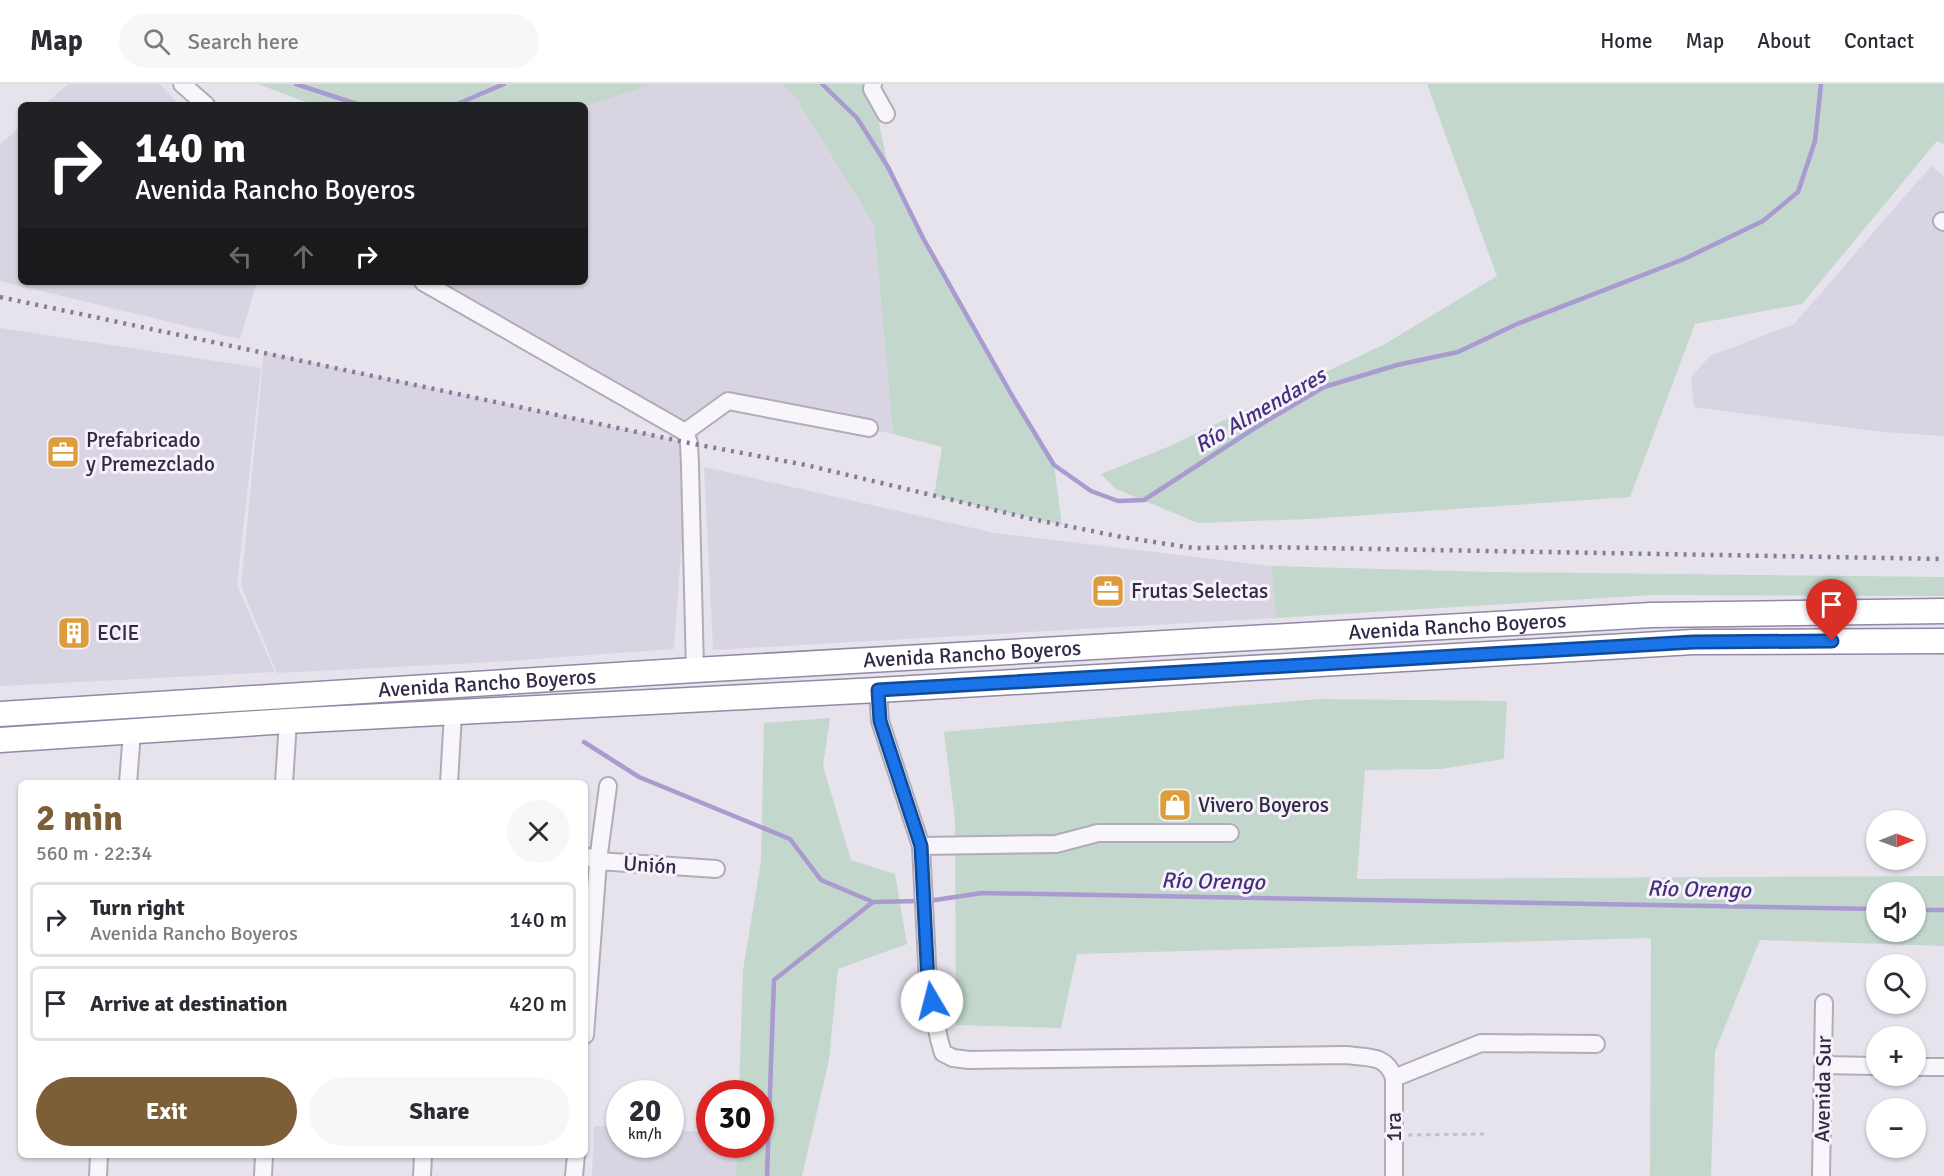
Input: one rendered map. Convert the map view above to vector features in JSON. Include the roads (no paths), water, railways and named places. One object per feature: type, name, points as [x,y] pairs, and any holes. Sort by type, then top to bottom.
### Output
[{"type":"highway","name":"Avenida Rancho Boyeros","points":[[0,714],[695,670],[1651,615],[1944,611]]},
{"type":"highway","name":"Avenida Rancho Boyeros","points":[[0,740],[288,721],[453,714],[1693,642],[1944,641]]},
{"type":"street","points":[[182,84],[203,102]]},
{"type":"street","points":[[873,84],[872,89],[886,114]]},
{"type":"street","points":[[428,285],[685,432],[690,466],[695,670]]},
{"type":"street","points":[[685,432],[728,401],[869,428]]},
{"type":"street","points":[[878,690],[880,721],[921,846],[928,982],[943,1053],[953,1058],[969,1060],[1346,1054],[1381,1059],[1390,1067],[1394,1078],[1481,1043],[1596,1044]]},
{"type":"street","points":[[449,780],[453,714]]},
{"type":"street","points":[[284,780],[288,721]]},
{"type":"street","points":[[128,780],[132,732]]},
{"type":"street","points":[[588,960],[592,859],[608,786]]},
{"type":"street","points":[[921,846],[1056,844],[1098,833],[1230,834]]},
{"type":"street","name":"Unión","points":[[592,859],[716,869]]},
{"type":"street","name":"Avenida Sur","points":[[1821,1176],[1824,1003]]},
{"type":"street","points":[[1823,1065],[1866,1066]]},
{"type":"street","points":[[1926,1067],[1944,1067]]},
{"type":"street","name":"1ra","points":[[1394,1078],[1394,1176]]},
{"type":"street","points":[[98,1176],[99,1158]]},
{"type":"street","points":[[262,1176],[264,1158]]},
{"type":"street","points":[[422,1176],[423,1158]]},
{"type":"street","points":[[574,1176],[576,1158]]},
{"type":"waterway","name":"Río Almendares","points":[[296,84],[351,102]]},
{"type":"waterway","name":"Río Almendares","points":[[462,102],[504,84]]},
{"type":"waterway","name":"Río Almendares","points":[[822,84],[857,118],[888,167],[923,238],[1054,465],[1091,491],[1118,501],[1144,500],[1258,426],[1324,387],[1397,365],[1458,352],[1517,324],[1684,259],[1763,221],[1798,192],[1815,141],[1821,84]]},
{"type":"waterway","points":[[584,742],[639,777],[790,839],[821,880],[873,902]]},
{"type":"waterway","name":"Río Orengo","points":[[928,901],[982,893],[1866,909]]},
{"type":"waterway","name":"Río Orengo","points":[[767,1176],[774,980],[873,902],[920,901]]},
{"type":"waterway","name":"Río Orengo","points":[[1926,910],[1944,910]]},
{"type":"railway","points":[[0,297],[689,443],[806,465],[1032,519],[1193,548],[1262,547],[1944,559]]},
{"type":"place","name":"Prefabricado y Premezclado","points":[[63,452]]},
{"type":"place","name":"Frutas Selectas","points":[[1108,591]]},
{"type":"place","name":"ECIE","points":[[74,633]]},
{"type":"place","name":"Vivero Boyeros","points":[[1175,805]]}]
